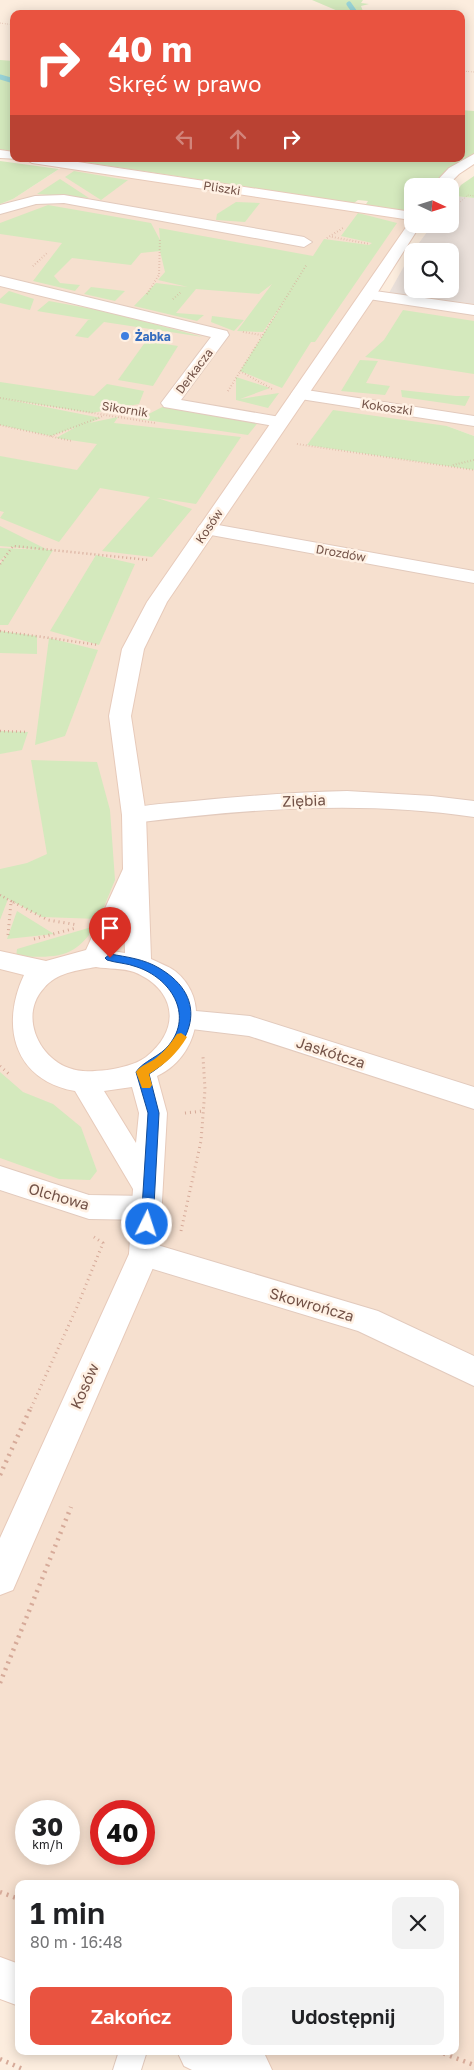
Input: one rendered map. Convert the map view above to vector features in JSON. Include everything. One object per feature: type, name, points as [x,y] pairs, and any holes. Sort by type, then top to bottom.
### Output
[{"type":"street","points":[[447,178],[474,158]]},
{"type":"street","name":"Pliszki","points":[[52,162],[404,215]]},
{"type":"street","points":[[0,210],[35,200],[64,200],[304,242]]},
{"type":"street","name":"Kosów","points":[[138,963],[134,815],[120,716],[133,649],[157,602],[368,295],[408,233]]},
{"type":"street","name":"Derkacza","points":[[0,281],[222,335],[170,403],[280,422]]},
{"type":"street","points":[[368,295],[474,310]]},
{"type":"street","name":"Kokoszki","points":[[300,394],[474,421]]},
{"type":"street","name":"Drozdów","points":[[207,529],[474,577]]},
{"type":"street","name":"Ziębia","points":[[134,815],[250,802],[366,798],[444,804],[474,809]]},
{"type":"street","name":"Kosów","points":[[96,958],[136,867]]},
{"type":"street","points":[[4,950],[48,971]]},
{"type":"street","points":[[110,958],[138,963],[155,970],[168,980],[178,992],[184,1005],[185,1020],[182,1035],[173,1049],[160,1062],[142,1072],[104,1082],[84,1082],[55,1076],[32,1063],[17,1046],[11,1026],[7,1001],[34,980],[48,971],[71,962],[110,958]]},
{"type":"street","name":"Jaskółcza","points":[[185,1020],[250,1026],[474,1098]]},
{"type":"street","name":"Kosów","points":[[0,1578],[144,1254],[154,1113],[142,1072]]},
{"type":"street","points":[[84,1082],[149,1199]]},
{"type":"street","name":"Olchowa","points":[[0,1178],[89,1207],[149,1199]]},
{"type":"street","name":"Skowrończa","points":[[144,1254],[367,1320],[474,1372]]},
{"type":"street","points":[[0,1978],[15,1984]]},
{"type":"street","points":[[210,2055],[250,2070]]},
{"type":"lane","points":[[127,2070],[132,2055]]},
{"type":"path","points":[[459,203],[468,195],[474,196]]},
{"type":"path","points":[[154,288],[162,272],[160,235]]},
{"type":"path","points":[[332,237],[371,243],[370,245]]},
{"type":"path","points":[[224,398],[308,263]]},
{"type":"path","points":[[240,371],[279,393]]},
{"type":"path","name":"Sikornik","points":[[0,398],[156,423]]},
{"type":"path","points":[[118,417],[150,408]]},
{"type":"path","points":[[51,436],[101,418],[104,415]]},
{"type":"path","points":[[0,425],[72,441]]},
{"type":"path","points":[[293,444],[474,470]]},
{"type":"path","points":[[450,466],[474,460]]},
{"type":"path","points":[[0,564],[13,546],[149,560]]},
{"type":"path","points":[[0,631],[99,645]]},
{"type":"path","points":[[0,731],[28,732]]},
{"type":"path","points":[[0,895],[48,920],[86,926],[26,941]]},
{"type":"path","points":[[4,950],[11,901]]},
{"type":"path","points":[[0,1066],[13,1077]]},
{"type":"path","points":[[181,1239],[181,1229],[192,1189],[198,1157],[205,1068]]},
{"type":"path","points":[[0,1476],[77,1307],[103,1243],[87,1232]]},
{"type":"path","points":[[0,1683],[75,1499]]},
{"type":"path","points":[[0,1892],[15,1898]]},
{"type":"path","points":[[448,2055],[474,2065]]},
{"type":"path","points":[[0,2060],[25,2070]]},
{"type":"shaded area","points":[[67,164],[404,215],[404,233],[408,233],[369,294],[389,293],[404,295],[404,298],[428,298],[474,304],[474,436],[447,426],[307,445],[474,470],[474,2070],[250,2070],[210,2055],[459,2055],[459,1880],[15,1880],[15,1984],[0,1978],[0,204],[13,199]]},
{"type":"shaded area","points":[[459,196],[474,198],[474,304],[428,298],[459,298],[459,243],[419,243],[426,233],[459,233]]},
{"type":"shaded area","points":[[404,266],[404,295],[389,293]]},
{"type":"green space","points":[[312,0],[363,0],[361,3],[369,4],[361,6],[362,10],[336,10]]},
{"type":"green space","points":[[0,60],[10,61],[10,151],[0,150]]},
{"type":"green space","points":[[465,110],[474,111],[474,158],[449,178],[404,178],[404,215],[363,209],[368,201],[358,200],[354,203],[83,162],[465,162]]},
{"type":"green space","points":[[0,161],[59,169],[13,199],[0,204]]},
{"type":"green space","points":[[74,171],[128,180],[101,200],[65,177]]},
{"type":"green space","points":[[474,176],[474,198],[459,196],[461,185]]},
{"type":"green space","points":[[60,179],[89,198],[37,194]]},
{"type":"green space","points":[[236,202],[260,203],[245,222],[216,220],[217,214]]},
{"type":"green space","points":[[48,205],[151,223],[160,240],[159,228],[313,256],[324,239],[369,245],[372,243],[341,236],[358,213],[397,223],[315,342],[311,342],[282,388],[240,371],[287,297],[263,332],[237,331],[272,284],[259,294],[196,289],[176,313],[204,315],[197,321],[134,306],[156,283],[188,287],[158,280],[165,272],[160,251],[141,253],[131,265],[72,258],[54,276],[60,283],[80,285],[75,291],[33,281],[62,243],[0,234],[0,223]]},
{"type":"green space","points":[[91,287],[125,291],[115,301],[84,294]]},
{"type":"green space","points":[[9,291],[34,299],[30,310],[0,303],[0,299]]},
{"type":"green space","points":[[49,301],[109,312],[203,337],[104,322],[88,338],[75,336],[88,320],[92,320],[37,311]]},
{"type":"green space","points":[[403,310],[474,321],[474,374],[365,357],[384,340]]},
{"type":"green space","points":[[212,316],[244,320],[234,331],[211,322]]},
{"type":"green space","points":[[146,341],[178,346],[153,386],[118,380]]},
{"type":"green space","points":[[360,360],[378,361],[366,383],[390,386],[385,395],[341,391]]},
{"type":"green space","points":[[236,377],[270,388],[240,399],[279,393],[268,408],[236,400]]},
{"type":"green space","points":[[0,382],[94,396],[107,384],[144,391],[139,404],[92,413],[5,399],[101,418],[89,423],[118,417],[114,423],[241,437],[196,504],[157,498],[192,509],[152,557],[102,551],[150,497],[100,488],[59,542],[0,518],[4,512],[0,511],[0,456],[77,470],[97,444],[56,438],[76,427],[51,436],[0,425]]},
{"type":"green space","points":[[401,390],[470,396],[465,406],[402,397]]},
{"type":"green space","points":[[170,403],[260,420],[248,435],[139,419]]},
{"type":"green space","points":[[333,410],[447,426],[474,436],[474,470],[307,445]]},
{"type":"green space","points":[[0,526],[46,549],[46,550],[0,546]]},
{"type":"green space","points":[[0,548],[53,550],[8,625],[0,625],[0,564],[6,555],[0,561]]},
{"type":"green space","points":[[96,555],[135,564],[99,645],[50,631]]},
{"type":"green space","points":[[0,631],[37,636],[37,654],[0,653]]},
{"type":"green space","points":[[49,638],[98,650],[65,736],[35,745]]},
{"type":"green space","points":[[0,731],[28,732],[22,750],[0,754]]},
{"type":"green space","points":[[31,760],[97,762],[110,810],[115,880],[99,919],[42,917],[8,899],[0,920],[0,869],[27,863],[47,854]]},
{"type":"green space","points":[[17,911],[54,934],[7,939]]},
{"type":"green space","points":[[95,926],[79,946],[61,955],[16,957],[17,949]]},
{"type":"green space","points":[[0,1072],[23,1092],[53,1104],[81,1127],[97,1171],[90,1180],[59,1179],[0,1158]]},
{"type":"waterway","points":[[349,4],[353,10]]},
{"type":"waterway","points":[[0,77],[10,80]]},
{"type":"slow traffic","points":[[146,1085],[142,1072],[160,1062],[173,1049],[181,1037]]},
{"type":"place","name":"Żabka","points":[[125,336]]},
{"type":"route","points":[[110,958],[138,963],[155,970],[168,980],[178,992],[184,1005],[185,1020],[182,1035],[173,1049],[160,1062],[142,1072],[154,1113],[152,1117],[147,1224]]}]
